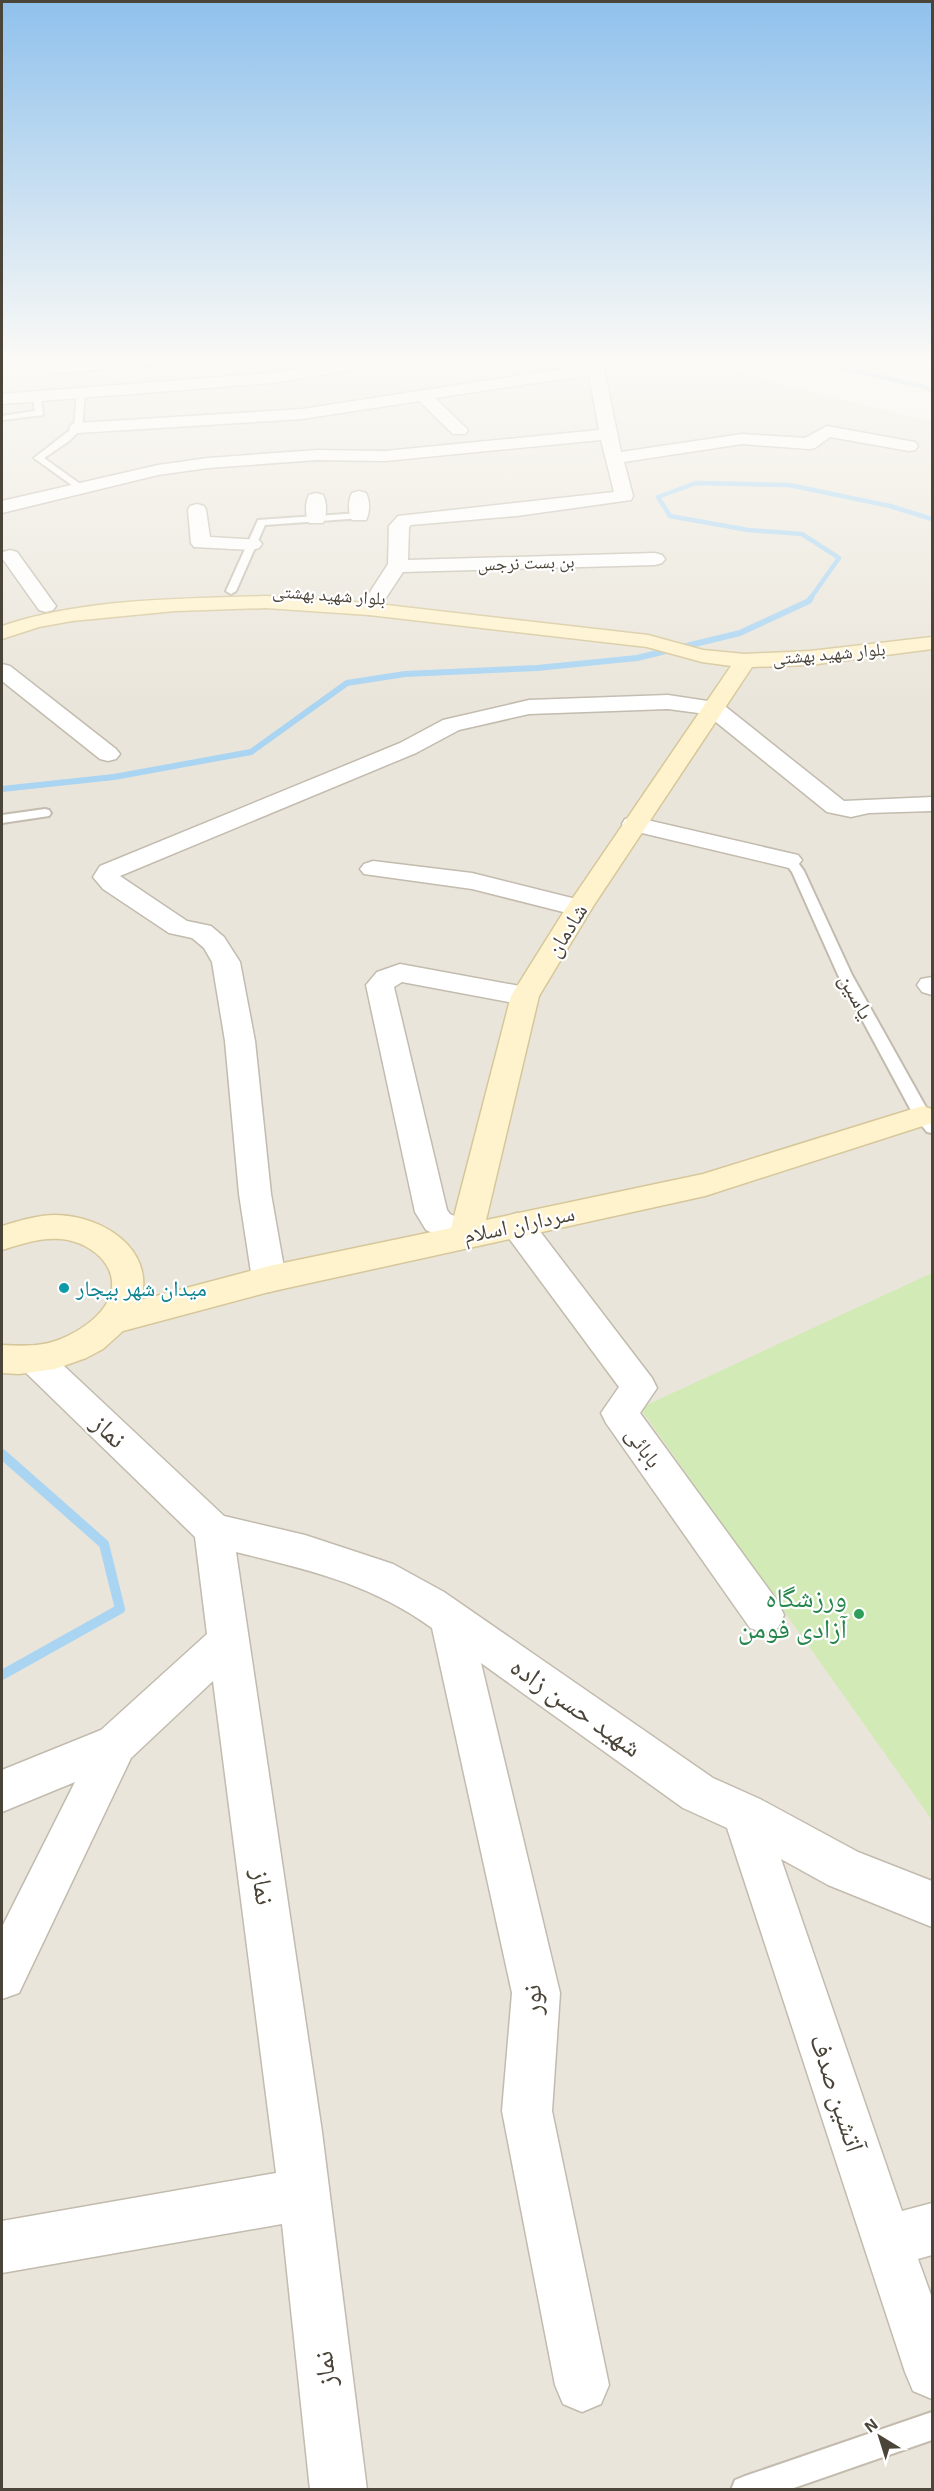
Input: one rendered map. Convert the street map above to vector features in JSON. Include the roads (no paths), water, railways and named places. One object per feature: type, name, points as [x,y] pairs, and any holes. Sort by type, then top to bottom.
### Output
[{"type":"street","points":[[2,507],[135,475]]},
{"type":"street","points":[[373,603],[397,566],[399,526],[405,520],[620,499],[624,496],[619,475]]},
{"type":"street","points":[[316,499],[316,519]]},
{"type":"street","points":[[197,510],[201,543],[252,544]]},
{"type":"street","points":[[10,556],[46,606]]},
{"type":"street","name":"بن بست نرجس","points":[[397,566],[655,559]]},
{"type":"street","name":"بلوار شهید بهشتی","points":[[2,619],[46,606],[175,593],[324,592],[373,603],[652,636],[720,656],[810,658],[933,643]]},
{"type":"street","name":"بلوار شهید بهشتی","points":[[2,633],[53,618],[175,604],[373,603]]},
{"type":"street","name":"شادمان","points":[[466,1235],[525,996],[579,908],[713,708],[720,656]]},
{"type":"street","points":[[2,671],[108,754]]},
{"type":"street","points":[[269,1279],[255,1194],[240,1041],[226,962],[214,943],[201,932],[178,927],[112,883],[106,877],[109,871],[135,858],[220,826],[408,748],[451,725],[490,714],[529,707],[668,702],[713,708],[836,807],[851,810],[869,806],[933,804]]},
{"type":"street","points":[[634,824],[789,860]]},
{"type":"street","points":[[373,868],[472,881],[579,908]]},
{"type":"street","points":[[466,1235],[438,1222],[431,1212],[380,985],[387,978],[400,973],[525,996]]},
{"type":"street","name":"سرداران اسلام","points":[[112,1321],[269,1279],[705,1185],[927,1122]]},
{"type":"street","name":"بابائی","points":[[517,1225],[639,1388],[619,1413],[764,1614]]},
{"type":"street","points":[[2,1238],[30,1229],[59,1227],[86,1232],[107,1242],[122,1258],[128,1278],[125,1299],[112,1321],[92,1339],[65,1353],[18,1359]]},
{"type":"street","name":"نماز","points":[[18,1359],[213,1530],[304,2194],[339,2490]]},
{"type":"street","name":"شهید حسن زاده","points":[[213,1530],[305,1552],[379,1576],[430,1604],[698,1793],[744,1814],[844,1869],[933,1904]]},
{"type":"street","name":"نور","points":[[450,1619],[536,1993],[527,2111],[582,2385]]},
{"type":"street","points":[[2,1791],[116,1744],[229,1640]]},
{"type":"street","points":[[2,1976],[116,1744]]},
{"type":"street","name":"آتشین صدف","points":[[744,1814],[909,2235],[933,2372]]},
{"type":"street","points":[[2,2247],[304,2194]]},
{"type":"lane","points":[[62,475],[80,488]]},
{"type":"lane","points":[[231,591],[261,522],[316,519],[359,507]]},
{"type":"lane","points":[[2,819],[45,813]]},
{"type":"lane","name":"یاسین","points":[[789,860],[798,871],[845,975],[927,1122]]},
{"type":"lane","points":[[745,2490],[933,2426]]},
{"type":"waterway","points":[[810,599],[839,558],[802,534],[748,530],[670,516],[658,497],[696,483],[789,485],[890,506],[932,519]]},
{"type":"waterway","points":[[2,789],[114,777],[251,752],[347,683],[405,674],[537,668],[637,658],[740,633],[809,601],[811,598]]},
{"type":"waterway","points":[[2,1454],[104,1544],[120,1609],[2,1675]]},
{"type":"place","name":"میدان شهر بیجار","points":[[64,1288]]},
{"type":"place","name":"ورزشگاه آزادی فومن","points":[[859,1614]]}]
